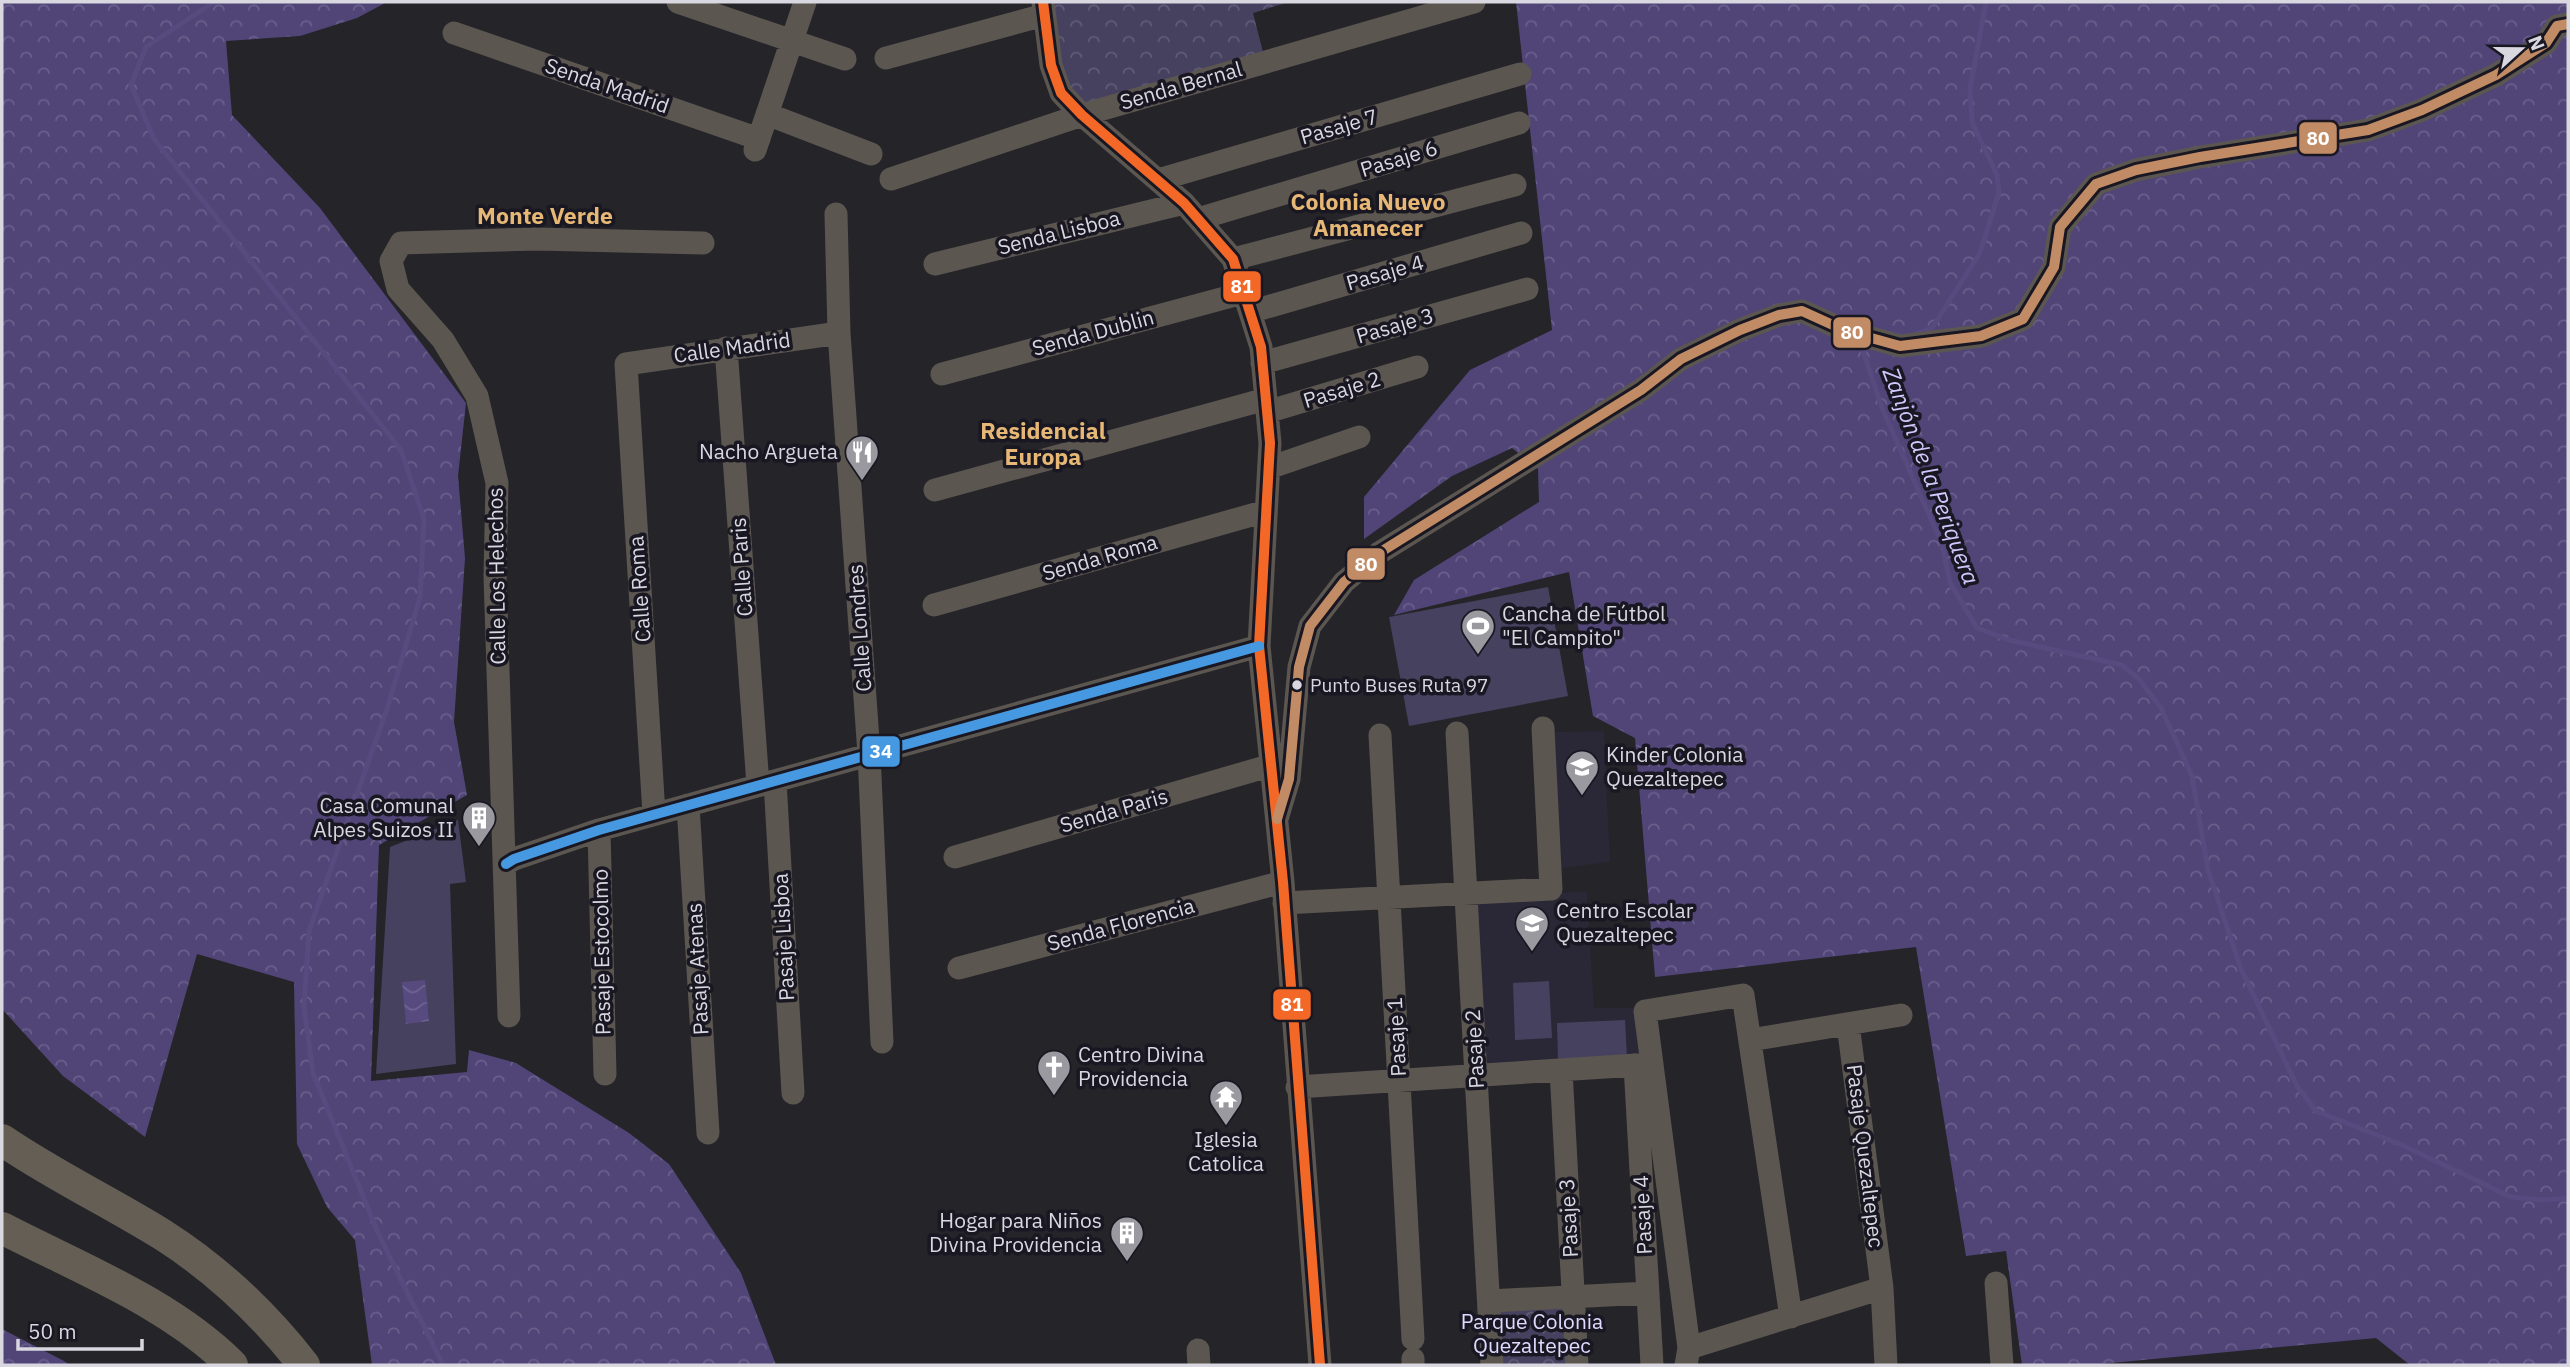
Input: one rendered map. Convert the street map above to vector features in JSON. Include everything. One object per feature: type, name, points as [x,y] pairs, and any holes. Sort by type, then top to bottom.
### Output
[{"type":"highway","points":[[2,1140],[163,1235],[203,1262],[252,1305],[304,1365]]},
{"type":"highway","points":[[2,1228],[158,1309],[216,1349],[232,1365]]},
{"type":"street","points":[[678,2],[845,59]]},
{"type":"street","points":[[805,2],[767,114],[871,153]]},
{"type":"street","name":"Senda Bernal","points":[[891,179],[1082,115],[1474,2]]},
{"type":"street","points":[[886,58],[1044,8],[1051,65],[1061,93],[1082,115],[1191,211],[1233,259],[1261,347],[1266,406],[1269,468],[1259,646],[1277,819],[1320,1365]]},
{"type":"street","points":[[1277,819],[1289,779],[1299,667],[1310,625],[1344,582],[1379,553],[1641,390],[1681,359],[1740,330],[1779,315],[1801,311],[1846,331],[1900,346],[1981,336],[2023,319],[2054,267],[2060,227],[2096,184],[2136,170],[2200,157],[2368,130],[2422,110],[2496,75],[2546,43],[2557,26],[2568,24]]},
{"type":"street","name":"Senda Madrid","points":[[454,33],[757,144],[767,114]]},
{"type":"street","name":"Pasaje 7","points":[[1158,180],[1520,74]]},
{"type":"street","name":"Pasaje 6","points":[[1191,211],[1519,123]]},
{"type":"street","points":[[1233,259],[1515,185]]},
{"type":"street","name":"Senda Lisboa","points":[[935,264],[1191,211]]},
{"type":"street","name":"Calle Londres","points":[[836,214],[839,333],[869,754],[882,1042]]},
{"type":"street","name":"Pasaje 4","points":[[1247,303],[1521,233]]},
{"type":"street","name":"Calle Los Helechos","points":[[506,864],[495,576],[497,483],[477,396],[443,340],[398,289],[391,261],[401,243],[537,240],[703,243]]},
{"type":"street","name":"Pasaje 3","points":[[1262,363],[1527,289]]},
{"type":"street","name":"Senda Dublin","points":[[942,374],[1247,303]]},
{"type":"street","name":"Calle Madrid","points":[[626,364],[839,333]]},
{"type":"street","name":"Calle Paris","points":[[726,348],[767,783]]},
{"type":"street","name":"Calle Roma","points":[[626,364],[654,814]]},
{"type":"street","name":"Pasaje 2","points":[[935,491],[1417,367]]},
{"type":"street","points":[[1269,468],[1359,437]]},
{"type":"street","name":"Senda Roma","points":[[934,605],[1266,511]]},
{"type":"street","points":[[509,1016],[506,864],[514,859],[654,814],[1259,646]]},
{"type":"street","name":"Senda Florencia","points":[[959,968],[1283,893],[1389,897],[1551,889],[1543,728]]},
{"type":"street","name":"Pasaje 2","points":[[1457,733],[1492,1365]]},
{"type":"street","name":"Pasaje 1","points":[[1380,735],[1413,1354]]},
{"type":"street","name":"Senda Paris","points":[[955,857],[1272,765]]},
{"type":"street","name":"Pasaje Lisboa","points":[[767,783],[793,1093]]},
{"type":"street","name":"Pasaje Atenas","points":[[688,805],[708,1133]]},
{"type":"street","name":"Pasaje Estocolmo","points":[[599,830],[606,1074]]},
{"type":"street","points":[[1791,1317],[1743,995],[1645,1011],[1643,1065],[1687,1357],[1791,1317],[1882,1288]]},
{"type":"street","points":[[1750,1040],[1901,1015]]},
{"type":"street","name":"Pasaje Quezaltepec","points":[[1848,1024],[1882,1288],[1886,1365]]},
{"type":"street","points":[[1297,1087],[1643,1065]]},
{"type":"street","name":"Pasaje 4","points":[[1643,1065],[1652,1365]]},
{"type":"street","name":"Pasaje 3","points":[[1561,1070],[1577,1365]]},
{"type":"street","points":[[1996,1283],[2002,1365]]},
{"type":"street","points":[[1489,1301],[1648,1293]]},
{"type":"shaded area","name":"Kinder Colonia Quezaltepec","points":[[1604,731],[1610,862],[1562,868],[1553,732]]},
{"type":"shaded area","name":"Centro Escolar Quezaltepec","points":[[1587,891],[1594,1008],[1636,1008],[1644,1060],[1480,1069],[1472,898]]},
{"type":"green space","points":[[2,2],[387,2],[357,18],[300,36],[226,41],[232,115],[320,208],[466,403],[458,476],[465,558],[454,722],[467,795],[379,845],[371,1081],[467,1072],[469,1050],[516,1063],[629,1133],[669,1164],[741,1273],[776,1365],[372,1365],[355,1240],[327,1207],[297,1144],[294,982],[197,954],[145,1137],[63,1076],[2,1009]]},
{"type":"green space","points":[[1049,2],[1289,2],[1253,13],[1264,56],[1085,107],[1062,70],[1055,45]]},
{"type":"green space","points":[[1516,2],[2568,2],[2568,1365],[2410,1365],[2376,1338],[2090,1365],[2022,1365],[2006,1251],[1966,1256],[1916,947],[1655,977],[1635,738],[1593,716],[1569,572],[1394,615],[1414,580],[1539,502],[1538,469],[1512,448],[1452,476],[1364,539],[1364,497],[1470,370],[1552,330]]},
{"type":"green space","name":"Cancha de Fútbol \"El Campito\"","points":[[1548,587],[1568,696],[1409,726],[1389,617]]},
{"type":"green space","points":[[458,820],[466,882],[450,884],[456,1064],[376,1074],[390,847]]},
{"type":"green space","points":[[1549,981],[1552,1038],[1515,1040],[1513,983]]},
{"type":"green space","points":[[1625,1020],[1627,1057],[1558,1060],[1557,1023]]},
{"type":"green space","name":"Parque Colonia Quezaltepec","points":[[1568,1302],[1572,1365],[1496,1365],[1493,1304]]},
{"type":"green space","points":[[2,1329],[64,1361],[70,1365],[2,1365]]},
{"type":"water","points":[[425,980],[429,1021],[406,1024],[402,982]]},
{"type":"waterway","points":[[214,2],[146,47],[131,85],[154,139],[401,450],[424,519],[420,597],[388,706],[309,931],[304,1007],[313,1073],[378,1233],[443,1365]]},
{"type":"waterway","name":"Zanjón de la Periquera","points":[[1915,334],[1932,328],[1980,253],[1999,192],[1997,175],[1972,122],[1970,89],[1986,2]]},
{"type":"waterway","name":"Zanjón de la Periquera","points":[[1870,344],[1863,351],[1882,408],[1942,544],[1950,583],[1977,628],[2009,640],[2122,665],[2139,679],[2161,708],[2192,776],[2208,870],[2241,969],[2297,1086],[2316,1111],[2402,1145],[2511,1197],[2543,1200],[2568,1198]]},
{"type":"transit line","name":"81","points":[[1043,2],[1051,65],[1061,93],[1082,115],[1184,203],[1233,259],[1261,347],[1270,443],[1259,646],[1283,882],[1320,1365]]},
{"type":"transit line","name":"80","points":[[1277,819],[1289,779],[1299,667],[1310,626],[1344,582],[1379,553],[1641,390],[1681,359],[1740,330],[1779,315],[1802,311],[1846,331],[1900,346],[1981,336],[2023,319],[2054,267],[2060,227],[2096,184],[2136,170],[2200,157],[2368,130],[2422,110],[2496,75],[2546,43],[2557,26],[2568,24]]},
{"type":"transit line","name":"34","points":[[506,864],[599,830],[1259,646]]},
{"type":"place","name":"Nacho Argueta","points":[[862,482]]},
{"type":"place","name":"Cancha de Fútbol \"El Campito\"","points":[[1478,656]]},
{"type":"place","name":"Punto Buses Ruta 97","points":[[1297,685]]},
{"type":"place","name":"Kinder Colonia Quezaltepec","points":[[1582,797]]},
{"type":"place","name":"Casa Comunal Alpes Suizos II","points":[[479,848]]},
{"type":"place","name":"Centro Escolar Quezaltepec","points":[[1532,953]]},
{"type":"place","name":"Centro Divina Providencia","points":[[1054,1097]]},
{"type":"place","name":"Iglesia Catolica","points":[[1226,1127]]},
{"type":"place","name":"Hogar para Niños Divina Providencia","points":[[1127,1263]]},
{"type":"district","name":"Colonia Nuevo Amanecer","points":[[1368,215]]},
{"type":"district","name":"Monte Verde","points":[[545,216]]},
{"type":"district","name":"Residencial Europa","points":[[1043,444]]}]
